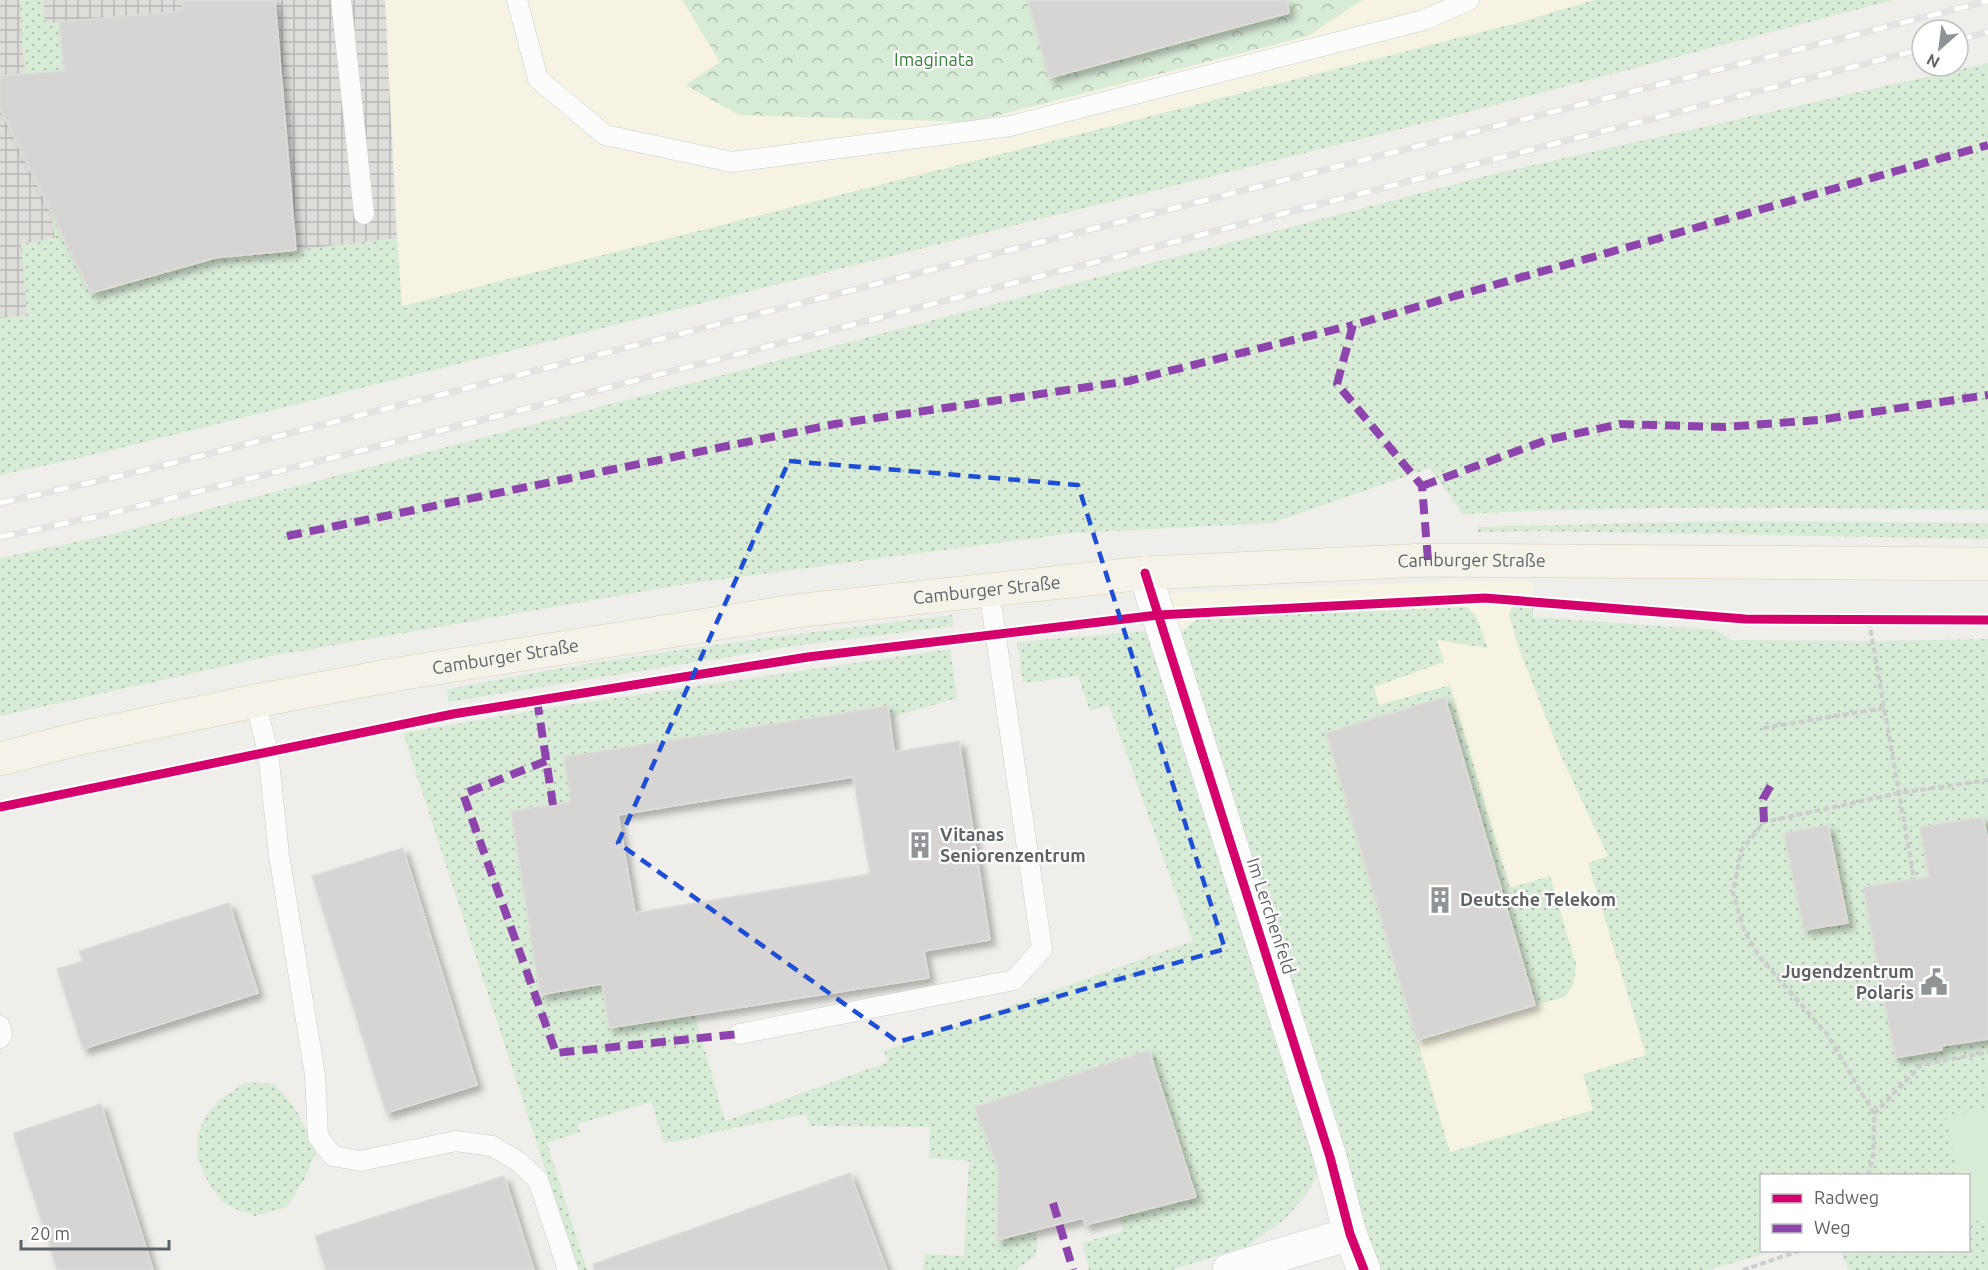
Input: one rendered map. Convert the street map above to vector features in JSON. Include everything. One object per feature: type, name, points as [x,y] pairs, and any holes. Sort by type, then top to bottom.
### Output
[{"type":"main road","name":"Camburger Straße","points":[[0,759],[255,701],[409,672],[795,611],[1145,573],[1428,560],[1988,564]]},
{"type":"street","name":"Im Lerchenfeld","points":[[1145,573],[1330,1157],[1350,1234],[1364,1270]]},
{"type":"street","points":[[1229,1270],[1350,1234]]},
{"type":"lane","points":[[342,0],[364,214]]},
{"type":"lane","points":[[517,0],[538,79],[605,135],[732,162],[1010,126],[1424,20],[1469,0]]},
{"type":"lane","points":[[739,1034],[1014,980],[1042,949],[989,590]]},
{"type":"lane","points":[[255,701],[268,752],[279,855],[315,1075],[318,1137],[333,1156],[360,1161],[456,1141],[492,1146],[519,1161],[538,1180],[568,1270]]},
{"type":"lane","points":[[0,1026],[2,1034],[0,1038]]},
{"type":"path","points":[[1869,621],[1914,879]]},
{"type":"path","points":[[1763,728],[1884,708]]},
{"type":"path","points":[[1868,1174],[1873,1156],[1874,1114],[1827,1034],[1758,954],[1744,930],[1733,893],[1741,851],[1764,822],[1899,793],[1988,780]]},
{"type":"path","points":[[1874,1114],[1921,1065],[1988,1052]]},
{"type":"path","points":[[1743,1270],[1799,1252]]},
{"type":"highlighted area","points":[[789,461],[1078,485],[1225,949],[898,1042],[618,843]]},
{"type":"shaded area","points":[[0,0],[385,0],[398,264],[0,371]]},
{"type":"shaded area","points":[[385,0],[1594,0],[1521,22],[402,307]]},
{"type":"shaded area","points":[[1462,581],[1533,582],[1533,617],[1761,1174],[1760,1252],[1771,1252],[1708,1270],[1380,1270],[1343,1156],[1142,594]]},
{"type":"green space","points":[[20,0],[43,0],[45,23],[59,22],[83,275],[397,238],[402,306],[1521,22],[1594,0],[1893,0],[1476,110],[80,458],[0,475],[0,318],[27,315],[21,244],[55,238],[23,58]]},
{"type":"green space","name":"Imaginata","points":[[682,0],[1362,0],[1308,36],[972,122],[739,115],[685,85],[720,62]]},
{"type":"green space","points":[[1988,63],[1988,510],[1660,508],[1463,514],[1430,468],[1272,523],[1073,533],[686,584],[266,657],[0,716],[0,558],[113,534],[1494,174],[1921,78],[1970,78],[1970,67]]},
{"type":"green space","points":[[1732,521],[1988,523],[1988,539],[1538,531],[1478,532],[1478,527]]},
{"type":"green space","points":[[1512,606],[1533,608],[1533,617],[1716,630],[1731,640],[1988,639],[1988,1270],[1849,1270],[1840,1252],[1970,1252],[1970,1174],[1760,1174],[1760,1252],[1771,1252],[1708,1270],[1380,1270],[1178,646],[1185,629],[1201,618],[1467,607],[1476,616],[1488,648],[1437,640],[1444,662],[1374,687],[1379,705],[1450,685],[1510,888],[1550,876],[1576,964],[1574,983],[1565,997],[1535,1005],[1445,698],[1327,733],[1450,1152],[1593,1110],[1583,1074],[1646,1055],[1588,863],[1608,856],[1560,754],[1518,646],[1509,615]]},
{"type":"green space","points":[[952,615],[953,626],[801,645],[449,702],[446,690],[635,656]]},
{"type":"green space","points":[[1144,631],[1156,636],[1321,1163],[1309,1191],[1285,1219],[1246,1247],[1171,1270],[1089,1270],[1082,1243],[1123,1231],[1119,1217],[1196,1197],[1148,1050],[975,1107],[998,1168],[997,1240],[1036,1230],[1037,1249],[1034,1257],[1015,1270],[923,1270],[924,1254],[964,1256],[969,1161],[929,1158],[930,1127],[809,1126],[807,1114],[664,1143],[651,1102],[578,1124],[580,1132],[547,1143],[587,1270],[578,1270],[403,733],[560,706],[950,649],[957,698],[889,718],[887,706],[564,757],[571,803],[540,994],[602,984],[610,1028],[695,1015],[725,1121],[888,1062],[884,1051],[1193,941],[1109,705],[1090,711],[1078,676],[1023,683],[1017,642]]},
{"type":"green space","points":[[246,1082],[274,1084],[299,1116],[316,1152],[304,1180],[287,1207],[255,1216],[226,1205],[211,1188],[198,1160],[197,1137],[205,1116],[221,1099]]},
{"type":"green space","points":[[1988,1109],[1988,1219],[1970,1222],[1970,1174],[1957,1174],[1946,1115]]},
{"type":"building","points":[[182,0],[275,0],[296,250],[215,258],[91,293],[0,109],[0,76],[64,71],[59,22],[183,11]]},
{"type":"building","points":[[1028,0],[1287,0],[1289,13],[1049,78]]},
{"type":"building","name":"Deutsche Telekom","points":[[1445,697],[1535,1005],[1417,1040],[1326,733]]},
{"type":"building","name":"Vitanas Seniorenzentrum","points":[[888,706],[894,752],[959,741],[990,940],[924,951],[929,978],[609,1028],[602,984],[540,995],[511,811],[571,802],[564,757]],"holes":[[[853,777],[870,874],[635,913],[618,815]]]},
{"type":"building","name":"Jugendzentrum Polaris","points":[[1983,817],[1988,842],[1988,1039],[1941,1046],[1942,1050],[1895,1058],[1863,887],[1929,877],[1920,827]]},
{"type":"building","points":[[1828,825],[1848,923],[1804,930],[1784,833]]},
{"type":"building","points":[[403,848],[477,1085],[386,1113],[312,876]]},
{"type":"building","points":[[229,903],[258,993],[83,1049],[57,969],[83,961],[79,951]]},
{"type":"building","points":[[1149,1050],[1196,1197],[1085,1225],[1083,1218],[997,1240],[998,1168],[975,1107]]},
{"type":"building","points":[[101,1104],[153,1270],[57,1270],[13,1133]]},
{"type":"building","points":[[850,1173],[887,1270],[594,1270],[593,1264]]},
{"type":"building","points":[[504,1176],[534,1270],[326,1270],[315,1236]]},
{"type":"railway","points":[[0,503],[137,472],[1988,1]]},
{"type":"railway","points":[[1970,37],[1988,32]]},
{"type":"railway","points":[[0,537],[100,516],[482,420],[1910,52]]},
{"type":"marked path","points":[[1428,560],[1422,486],[1337,384],[1353,325],[1988,145]]},
{"type":"marked path","points":[[287,536],[835,424],[1129,381],[1353,325]]},
{"type":"marked path","points":[[1422,486],[1547,440],[1620,424],[1724,427],[1819,420],[1988,395]]},
{"type":"marked path","points":[[537,700],[553,805]]},
{"type":"marked path","points":[[546,761],[463,794],[556,1053],[739,1034]]},
{"type":"marked path","points":[[1764,822],[1763,799],[1772,783]]},
{"type":"marked path","points":[[1053,1203],[1073,1270]]},
{"type":"cycle path","points":[[1145,573],[1330,1157],[1350,1234],[1364,1270]]},
{"type":"cycle path","points":[[0,807],[453,714],[808,657],[1158,615],[1485,598],[1745,619],[1988,620]]},
{"type":"place","name":"Vitanas Seniorenzentrum","points":[[920,845]]},
{"type":"place","name":"Deutsche Telekom","points":[[1440,900]]},
{"type":"place","name":"Jugendzentrum Polaris","points":[[1934,982]]}]
